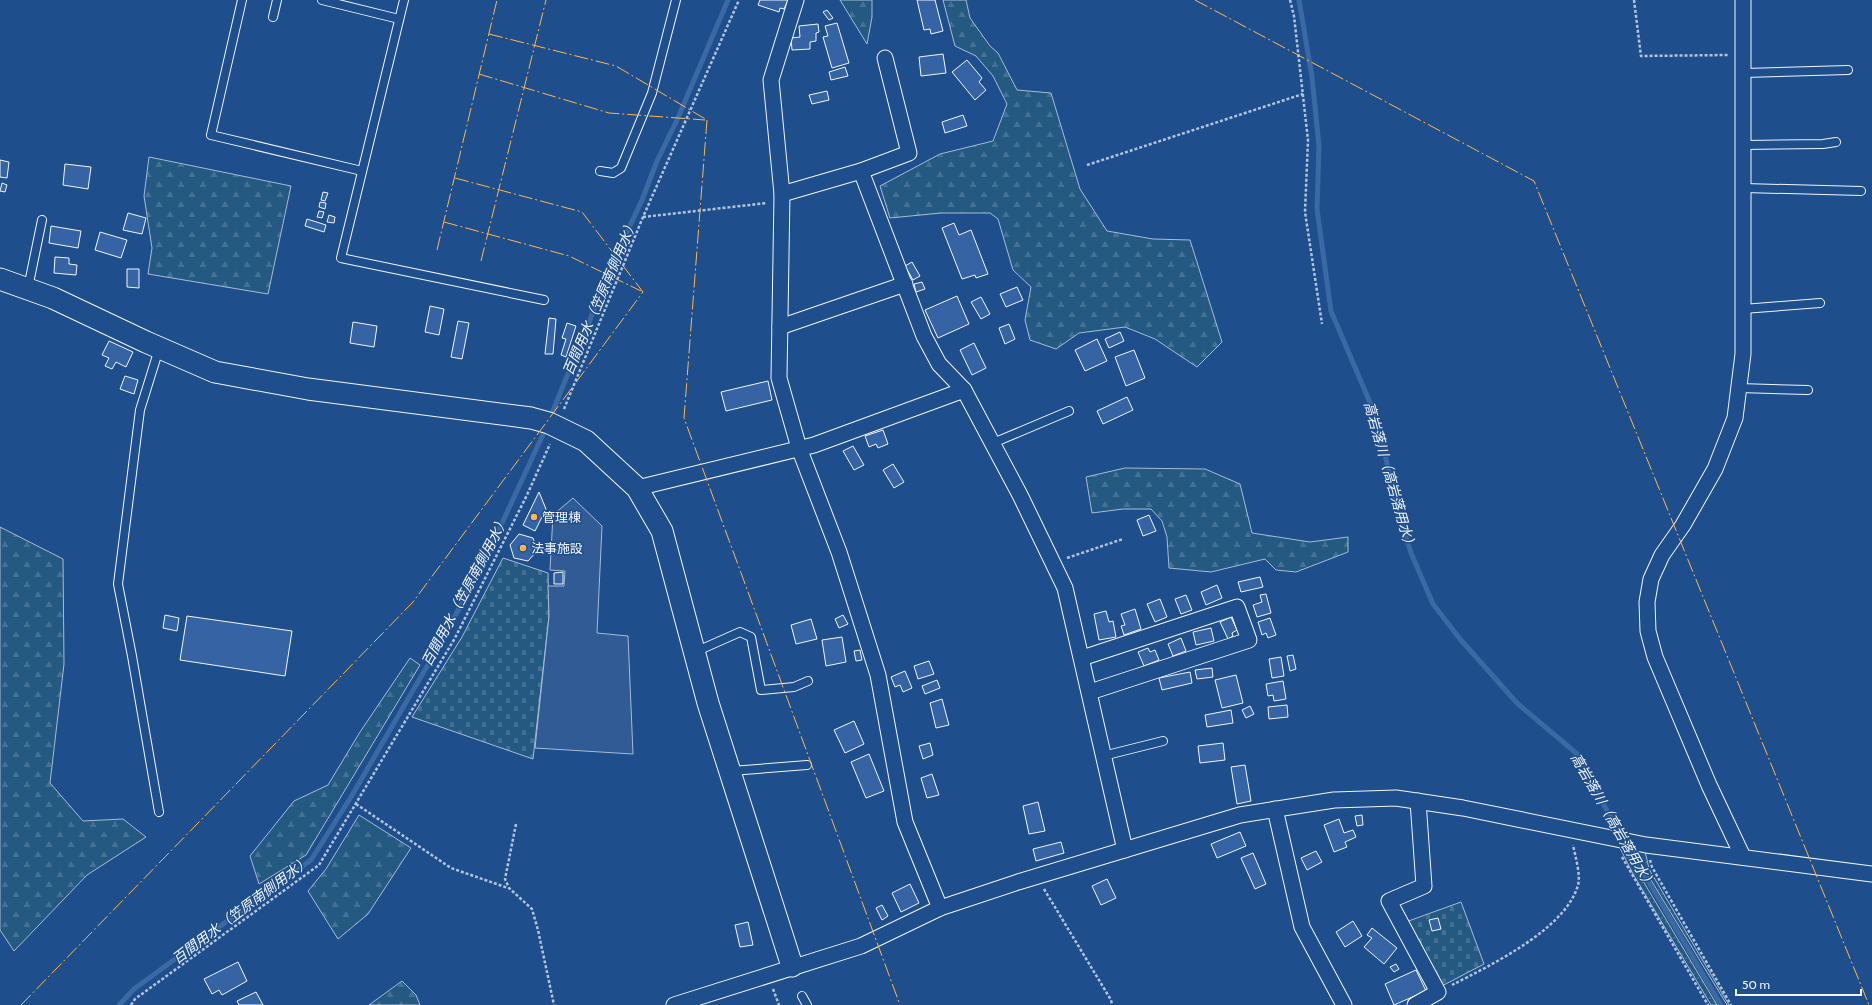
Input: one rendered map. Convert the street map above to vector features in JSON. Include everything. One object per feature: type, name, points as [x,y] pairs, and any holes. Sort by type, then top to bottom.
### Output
[{"type":"street","points":[[796,0],[771,80],[782,198],[779,378],[799,448],[839,552],[878,675],[905,822],[940,908]]},
{"type":"street","points":[[1743,0],[1743,354],[1735,418],[1715,469],[1683,526],[1662,555],[1651,579],[1647,602],[1648,631],[1655,657],[1710,785],[1743,857]]},
{"type":"street","points":[[782,198],[909,153],[885,58]]},
{"type":"street","points":[[861,171],[924,336],[939,364],[964,390],[1054,562],[1065,588],[1125,850]]},
{"type":"street","points":[[0,279],[53,298],[159,348],[215,372],[308,389],[531,418],[557,427],[586,441],[637,488],[662,532],[708,703],[792,966]]},
{"type":"street","points":[[780,327],[905,284]]},
{"type":"street","points":[[637,488],[814,444],[964,390]]},
{"type":"street","points":[[1082,658],[1237,607],[1248,640],[1090,692]]},
{"type":"street","points":[[674,1005],[792,966],[860,946],[940,908],[1037,876],[1240,815],[1334,800],[1396,798],[1418,801],[1463,808],[1612,839],[1872,874]]},
{"type":"street","points":[[1416,1005],[1438,992],[1389,901],[1424,886],[1418,801]]},
{"type":"street","points":[[1274,809],[1302,927],[1344,1005]]},
{"type":"lane","points":[[242,0],[211,135],[362,171]]},
{"type":"lane","points":[[273,16],[277,0]]},
{"type":"lane","points":[[322,0],[399,19]]},
{"type":"lane","points":[[404,0],[341,258],[544,300]]},
{"type":"lane","points":[[600,171],[613,173],[621,168],[652,93],[676,0]]},
{"type":"lane","points":[[1744,73],[1848,70]]},
{"type":"lane","points":[[1744,145],[1823,144],[1836,142]]},
{"type":"lane","points":[[1744,188],[1861,191]]},
{"type":"lane","points":[[28,289],[42,220]]},
{"type":"lane","points":[[1743,309],[1820,303]]},
{"type":"lane","points":[[159,348],[140,410],[118,584],[159,812]]},
{"type":"lane","points":[[1739,388],[1808,390]]},
{"type":"lane","points":[[993,443],[1069,411]]},
{"type":"lane","points":[[694,653],[740,632],[751,637],[761,690],[794,687],[808,681]]},
{"type":"lane","points":[[1103,756],[1163,740]]},
{"type":"lane","points":[[730,771],[807,765]]},
{"type":"path","points":[[130,1005],[135,999],[319,865],[356,804],[456,638],[527,495],[557,427],[643,217],[739,0]]},
{"type":"path","points":[[1290,0],[1294,16],[1308,140],[1304,212],[1322,324]]},
{"type":"path","points":[[1634,0],[1641,56],[1744,54]]},
{"type":"path","points":[[1087,165],[1303,94]]},
{"type":"path","points":[[643,217],[782,198]]},
{"type":"path","points":[[1054,562],[1123,539]]},
{"type":"path","points":[[356,804],[451,868],[509,888],[532,909],[554,1005]]},
{"type":"path","points":[[509,888],[505,879],[516,824]]},
{"type":"path","points":[[1438,992],[1507,954],[1552,925],[1569,906],[1579,884],[1573,845],[1576,831]]},
{"type":"path","points":[[1612,839],[1708,1005]]},
{"type":"path","points":[[1646,844],[1652,867],[1732,1005]]},
{"type":"path","points":[[1037,876],[1111,1000],[1112,1005]]},
{"type":"green space","points":[[840,0],[872,0],[872,17],[867,44]]},
{"type":"green space","points":[[943,0],[966,0],[970,18],[990,46],[998,53],[1017,90],[1051,93],[1080,189],[1107,231],[1153,239],[1190,240],[1222,342],[1197,367],[1155,339],[1125,327],[1079,333],[1056,349],[1030,340],[1025,320],[1031,287],[1013,270],[998,219],[990,213],[941,213],[890,218],[880,186],[940,154],[993,141],[1007,104],[993,76],[976,56],[955,46]]},
{"type":"green space","points":[[149,157],[291,186],[268,294],[148,274],[152,248],[144,196]]},
{"type":"green space","points":[[1125,468],[1205,469],[1240,484],[1252,533],[1310,542],[1348,537],[1348,552],[1296,572],[1276,570],[1265,559],[1211,572],[1169,568],[1167,537],[1162,521],[1151,509],[1123,509],[1092,513],[1086,477]]},
{"type":"green space","points":[[0,527],[63,559],[64,664],[50,783],[83,821],[123,819],[146,837],[87,875],[14,951],[0,930]]},
{"type":"green space","points":[[503,558],[548,573],[549,616],[533,759],[412,717],[462,637]]},
{"type":"green space","points":[[410,658],[420,665],[306,855],[259,884],[250,856],[294,801],[328,785],[360,732]]},
{"type":"green space","points":[[359,815],[411,848],[368,914],[338,939],[308,891],[326,869]]},
{"type":"green space","points":[[1620,848],[1624,849],[1717,1005],[1711,1005],[1633,874]]},
{"type":"green space","points":[[1632,849],[1645,851],[1649,869],[1729,1005],[1727,1005]]},
{"type":"green space","points":[[1461,902],[1484,964],[1438,988],[1403,923]]},
{"type":"green space","points":[[402,981],[416,995],[420,1005],[369,1005]]},
{"type":"shaded area","points":[[573,498],[602,526],[597,633],[628,636],[633,754],[535,748],[549,616],[548,586],[564,586],[565,571],[550,570],[553,515]]},
{"type":"building","points":[[760,0],[788,0],[784,9],[780,8],[779,12],[758,5]]},
{"type":"building","points":[[917,0],[935,0],[943,31],[931,34],[930,29],[924,30]]},
{"type":"building","points":[[827,10],[833,18],[829,20],[823,12]]},
{"type":"building","points":[[837,23],[849,63],[832,68],[823,37],[828,36],[825,26]]},
{"type":"building","points":[[818,24],[819,32],[816,33],[816,41],[810,42],[810,49],[792,50],[791,38],[800,37],[799,26]]},
{"type":"building","points":[[943,54],[946,73],[921,76],[919,57]]},
{"type":"building","points":[[967,60],[982,78],[979,82],[986,90],[975,100],[952,72]]},
{"type":"building","points":[[845,67],[848,76],[831,80],[829,72]]},
{"type":"building","points":[[827,91],[829,100],[812,104],[809,95]]},
{"type":"building","points":[[963,115],[967,126],[945,133],[942,122]]},
{"type":"building","points":[[0,160],[9,162],[7,178],[0,177]]},
{"type":"building","points":[[65,164],[91,167],[88,189],[63,185]]},
{"type":"building","points":[[2,183],[7,185],[5,192],[0,191]]},
{"type":"building","points":[[323,192],[328,193],[325,201],[321,200]]},
{"type":"building","points":[[320,202],[326,203],[325,209],[319,207]]},
{"type":"building","points":[[319,211],[324,212],[322,218],[317,217]]},
{"type":"building","points":[[128,213],[146,218],[142,234],[123,230]]},
{"type":"building","points":[[329,215],[335,217],[334,223],[327,222]]},
{"type":"building","points":[[307,219],[326,225],[324,232],[305,226]]},
{"type":"building","points":[[954,223],[959,235],[971,230],[988,274],[976,278],[975,275],[962,279],[942,228]]},
{"type":"building","points":[[51,226],[81,231],[78,248],[49,243]]},
{"type":"building","points":[[100,232],[127,240],[121,258],[95,250]]},
{"type":"building","points":[[55,257],[69,258],[69,264],[77,265],[76,275],[54,273]]},
{"type":"building","points":[[912,262],[920,276],[913,280],[905,266]]},
{"type":"building","points":[[127,269],[139,269],[139,288],[127,287]]},
{"type":"building","points":[[922,282],[925,289],[916,292],[914,284]]},
{"type":"building","points":[[1017,287],[1023,300],[1006,307],[1000,294]]},
{"type":"building","points":[[957,296],[969,324],[938,338],[925,310]]},
{"type":"building","points":[[981,297],[990,314],[981,319],[971,302]]},
{"type":"building","points":[[430,306],[444,309],[439,335],[425,332]]},
{"type":"building","points":[[549,318],[556,319],[553,354],[545,354]]},
{"type":"building","points":[[458,321],[469,323],[462,359],[451,357]]},
{"type":"building","points":[[353,322],[377,326],[374,347],[350,343]]},
{"type":"building","points":[[567,323],[576,326],[566,357],[561,355],[566,339],[562,338]]},
{"type":"building","points":[[1009,324],[1015,339],[1005,344],[999,328]]},
{"type":"building","points":[[1120,332],[1124,341],[1109,348],[1105,339]]},
{"type":"building","points":[[1097,339],[1107,361],[1085,371],[1075,350]]},
{"type":"building","points":[[109,341],[133,352],[126,367],[116,362],[112,369],[105,366],[109,358],[102,355]]},
{"type":"building","points":[[974,343],[986,368],[972,375],[960,350]]},
{"type":"building","points":[[1134,350],[1145,378],[1126,386],[1115,357]]},
{"type":"building","points":[[125,376],[138,380],[134,394],[120,389]]},
{"type":"building","points":[[768,381],[772,400],[726,411],[721,392]]},
{"type":"building","points":[[1127,397],[1133,410],[1103,424],[1097,411]]},
{"type":"building","points":[[883,430],[888,444],[878,448],[876,444],[869,447],[865,436]]},
{"type":"building","points":[[853,446],[864,465],[854,470],[843,451]]},
{"type":"building","points":[[893,464],[904,482],[894,488],[883,470]]},
{"type":"building","name":"管理棟","points":[[539,492],[546,509],[535,531],[523,525]]},
{"type":"building","points":[[1149,515],[1156,531],[1143,536],[1137,520]]},
{"type":"building","name":"法事施設","points":[[519,534],[533,538],[537,551],[528,561],[514,558],[510,545]]},
{"type":"building","points":[[563,572],[563,584],[554,584],[554,573]]},
{"type":"building","points":[[1260,577],[1263,587],[1241,592],[1238,582]]},
{"type":"building","points":[[1217,585],[1222,598],[1206,605],[1201,592]]},
{"type":"building","points":[[1266,594],[1271,613],[1257,617],[1253,605],[1262,602],[1260,595]]},
{"type":"building","points":[[1186,595],[1192,610],[1181,614],[1175,599]]},
{"type":"building","points":[[1160,599],[1167,617],[1155,622],[1147,604]]},
{"type":"building","points":[[1135,609],[1141,629],[1124,635],[1121,626],[1125,625],[1121,614]]},
{"type":"building","points":[[1106,611],[1109,622],[1113,621],[1116,637],[1099,640],[1094,614]]},
{"type":"building","points":[[165,615],[179,618],[177,631],[163,628]]},
{"type":"building","points":[[843,615],[848,624],[839,628],[835,619]]},
{"type":"building","points":[[187,616],[292,631],[285,676],[180,660]]},
{"type":"building","points":[[1231,617],[1237,630],[1232,633],[1233,636],[1228,639],[1220,622]]},
{"type":"building","points":[[1270,618],[1276,635],[1268,638],[1266,633],[1262,635],[1258,622]]},
{"type":"building","points":[[811,619],[817,639],[796,644],[791,625]]},
{"type":"building","points":[[1211,628],[1214,641],[1196,645],[1193,632]]},
{"type":"building","points":[[842,637],[846,662],[826,666],[822,640]]},
{"type":"building","points":[[1181,638],[1186,651],[1173,656],[1168,644]]},
{"type":"building","points":[[1148,648],[1150,652],[1155,650],[1159,660],[1144,666],[1138,652]]},
{"type":"building","points":[[860,650],[862,660],[856,661],[854,651]]},
{"type":"building","points":[[1293,655],[1296,669],[1290,671],[1287,656]]},
{"type":"building","points":[[1281,657],[1284,676],[1272,678],[1269,659]]},
{"type":"building","points":[[929,661],[934,674],[918,679],[914,666]]},
{"type":"building","points":[[1212,668],[1213,677],[1197,679],[1195,670]]},
{"type":"building","points":[[905,671],[912,688],[903,692],[900,685],[895,687],[891,677]]},
{"type":"building","points":[[1190,672],[1192,683],[1162,690],[1159,678]]},
{"type":"building","points":[[1236,675],[1243,703],[1222,708],[1215,680]]},
{"type":"building","points":[[937,680],[940,688],[925,694],[922,686]]},
{"type":"building","points":[[1283,681],[1286,699],[1274,701],[1273,695],[1268,696],[1266,684]]},
{"type":"building","points":[[942,699],[949,725],[936,728],[930,703]]},
{"type":"building","points":[[1287,705],[1288,717],[1269,719],[1268,707]]},
{"type":"building","points":[[1250,706],[1254,714],[1246,718],[1242,710]]},
{"type":"building","points":[[1231,710],[1233,723],[1207,727],[1205,715]]},
{"type":"building","points":[[854,721],[864,744],[845,753],[834,730]]},
{"type":"building","points":[[930,743],[933,755],[923,759],[919,746]]},
{"type":"building","points":[[1223,743],[1225,760],[1200,763],[1198,746]]},
{"type":"building","points":[[869,754],[884,791],[866,798],[851,762]]},
{"type":"building","points":[[1245,765],[1251,801],[1237,804],[1231,767]]},
{"type":"building","points":[[932,774],[939,795],[927,798],[921,778]]},
{"type":"building","points":[[1038,802],[1045,831],[1029,834],[1023,806]]},
{"type":"building","points":[[1362,815],[1363,825],[1357,826],[1355,816]]},
{"type":"building","points":[[1339,819],[1344,833],[1353,830],[1356,837],[1345,842],[1347,847],[1334,852],[1324,825]]},
{"type":"building","points":[[1240,832],[1246,846],[1217,858],[1211,844]]},
{"type":"building","points":[[1061,842],[1064,853],[1036,861],[1033,849]]},
{"type":"building","points":[[1316,851],[1322,862],[1307,870],[1301,858]]},
{"type":"building","points":[[1253,853],[1266,884],[1255,889],[1241,858]]},
{"type":"building","points":[[1107,879],[1116,898],[1101,905],[1092,886]]},
{"type":"building","points":[[910,884],[919,903],[901,912],[892,893]]},
{"type":"building","points":[[882,905],[888,916],[882,920],[876,908]]},
{"type":"building","points":[[1438,918],[1441,929],[1432,931],[1429,920]]},
{"type":"building","points":[[1353,921],[1362,936],[1345,947],[1336,932]]},
{"type":"building","points":[[748,922],[753,945],[740,947],[735,925]]},
{"type":"building","points":[[1372,928],[1397,948],[1384,964],[1364,947],[1372,938],[1367,935]]},
{"type":"building","points":[[238,962],[247,981],[222,995],[219,990],[212,994],[204,979]]},
{"type":"building","points":[[1396,964],[1399,969],[1394,972],[1390,967]]},
{"type":"building","points":[[1416,970],[1426,991],[1394,1005],[1385,984]]},
{"type":"building","points":[[256,992],[263,1005],[239,1005],[237,1001]]},
{"type":"waterway","name":"百間用水（笠原南側用水）","points":[[550,418],[615,258],[642,200],[657,161],[677,120],[728,0]]},
{"type":"waterway","name":"高岩落川（高岩落用水）","points":[[1299,0],[1312,77],[1319,146],[1317,209],[1331,311],[1377,419],[1398,512],[1411,553],[1433,604],[1460,639],[1517,703],[1576,753],[1623,838]]},
{"type":"waterway","name":"百間用水（笠原南側用水）","points":[[119,1005],[134,989],[311,860],[351,797],[440,644],[485,560],[546,428]]},
{"type":"waterway","name":"高岩落川（高岩落用水）","points":[[1627,845],[1721,1005]]},
{"type":"power","points":[[437,250],[497,0]]},
{"type":"power","points":[[481,261],[546,0]]},
{"type":"power","points":[[1195,0],[1534,181],[1869,1005]]},
{"type":"power","points":[[489,34],[616,66],[707,120]]},
{"type":"power","points":[[479,74],[609,113],[705,120]]},
{"type":"power","points":[[707,120],[684,418],[900,1005]]},
{"type":"power","points":[[455,178],[582,212],[643,292]]},
{"type":"power","points":[[444,222],[569,256],[641,291]]},
{"type":"power","points":[[21,1005],[413,602],[643,292]]},
{"type":"place","name":"管理棟","points":[[534,517]]},
{"type":"place","name":"法事施設","points":[[523,548]]}]
